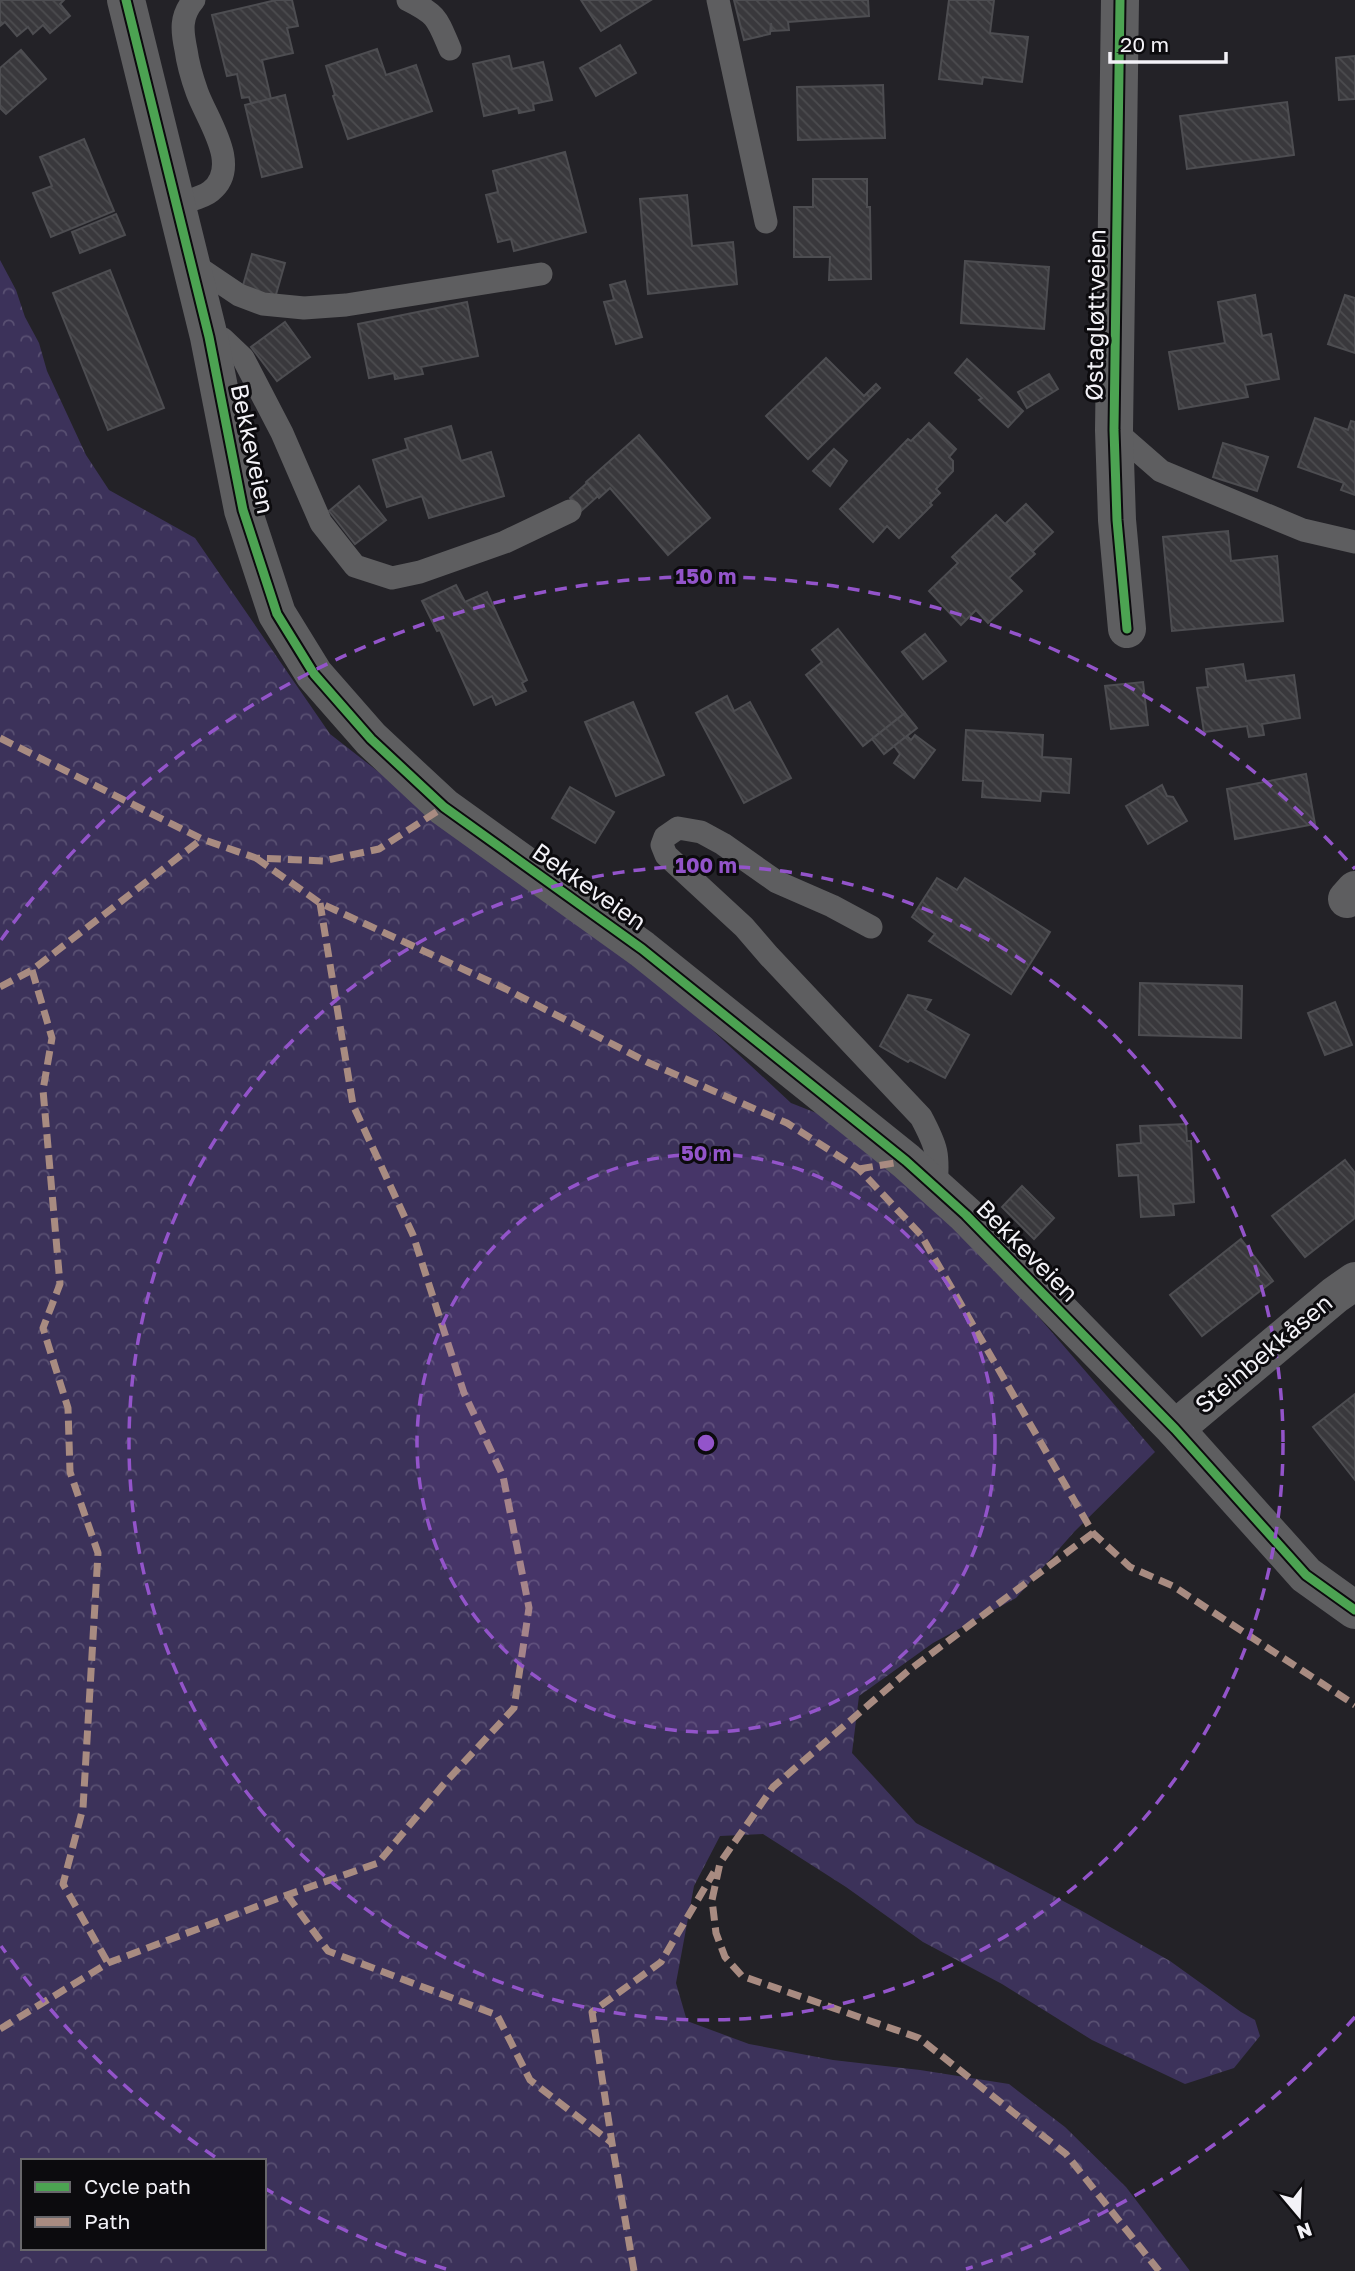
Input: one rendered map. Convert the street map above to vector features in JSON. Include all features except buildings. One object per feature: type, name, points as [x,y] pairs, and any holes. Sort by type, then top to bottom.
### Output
[{"type":"street","name":"Bekkeveien","points":[[126,0],[209,337],[243,510],[278,614],[314,674],[371,739],[444,807],[642,949],[906,1161],[975,1225],[1175,1429],[1306,1575],[1355,1609]]},
{"type":"street","name":"Østagløttveien","points":[[1120,0],[1114,430],[1117,520],[1127,629]]},
{"type":"street","name":"Steinbekkåsen","points":[[1175,1429],[1355,1281]]},
{"type":"lane","points":[[176,205],[209,193],[218,184],[224,163],[222,148],[189,70],[182,19],[194,0]]},
{"type":"lane","points":[[408,0],[430,11],[450,49]]},
{"type":"lane","points":[[718,0],[766,222]]},
{"type":"lane","points":[[190,262],[239,295],[263,304],[304,308],[346,305],[541,274]]},
{"type":"lane","points":[[209,337],[223,339],[243,358],[282,433],[320,523],[355,565],[392,578],[420,572],[505,541],[570,511]]},
{"type":"lane","points":[[1114,430],[1161,471],[1303,530],[1355,541]]},
{"type":"lane","points":[[871,927],[832,906],[777,882],[701,832],[678,828],[665,837],[662,845],[666,855],[744,927],[921,1117],[936,1145],[936,1188]]},
{"type":"green space","points":[[0,260],[16,290],[25,317],[39,343],[47,371],[86,455],[109,490],[195,538],[330,734],[407,794],[558,887],[791,1103],[852,1127],[950,1214],[1155,1452],[1074,1532],[1016,1598],[933,1643],[859,1696],[852,1753],[916,1823],[1170,1961],[1255,2020],[1260,2036],[1234,2068],[1185,2084],[1092,2040],[1002,1984],[923,1942],[846,1887],[763,1834],[720,1836],[694,1886],[676,1983],[687,2021],[749,2044],[833,2060],[1009,2084],[1065,2127],[1126,2187],[1190,2271],[0,2271]]},
{"type":"marked path","points":[[0,738],[202,839],[256,858],[323,861],[379,849],[444,807]]},
{"type":"marked path","points":[[0,987],[32,970],[202,839]]},
{"type":"marked path","points":[[256,858],[320,903],[506,989],[647,1062],[787,1123],[859,1169],[921,1235],[1093,1533],[1130,1567],[1173,1586],[1355,1705]]},
{"type":"marked path","points":[[0,2029],[108,1963],[378,1863],[443,1785],[514,1708],[529,1608],[503,1476],[464,1393],[413,1235],[353,1105],[320,903]]},
{"type":"marked path","points":[[32,970],[52,1038],[43,1090],[60,1284],[43,1328],[68,1408],[70,1472],[98,1553],[83,1808],[63,1884],[108,1963]]},
{"type":"marked path","points":[[859,1169],[906,1161]]},
{"type":"marked path","points":[[1093,1533],[908,1671],[773,1787],[720,1863],[712,1900],[716,1933],[725,1957],[742,1976],[919,2038],[1066,2154],[1159,2271]]},
{"type":"marked path","points":[[634,2271],[592,2012],[661,1962],[714,1872]]},
{"type":"marked path","points":[[287,1895],[328,1951],[497,2015],[530,2080],[612,2143]]},
{"type":"cycle path","points":[[126,0],[209,337],[243,510],[277,614],[314,674],[371,739],[444,807],[642,949],[906,1161],[966,1215],[1175,1429],[1306,1575],[1355,1610]]},
{"type":"cycle path","points":[[1120,0],[1114,430],[1117,520],[1127,629]]}]
